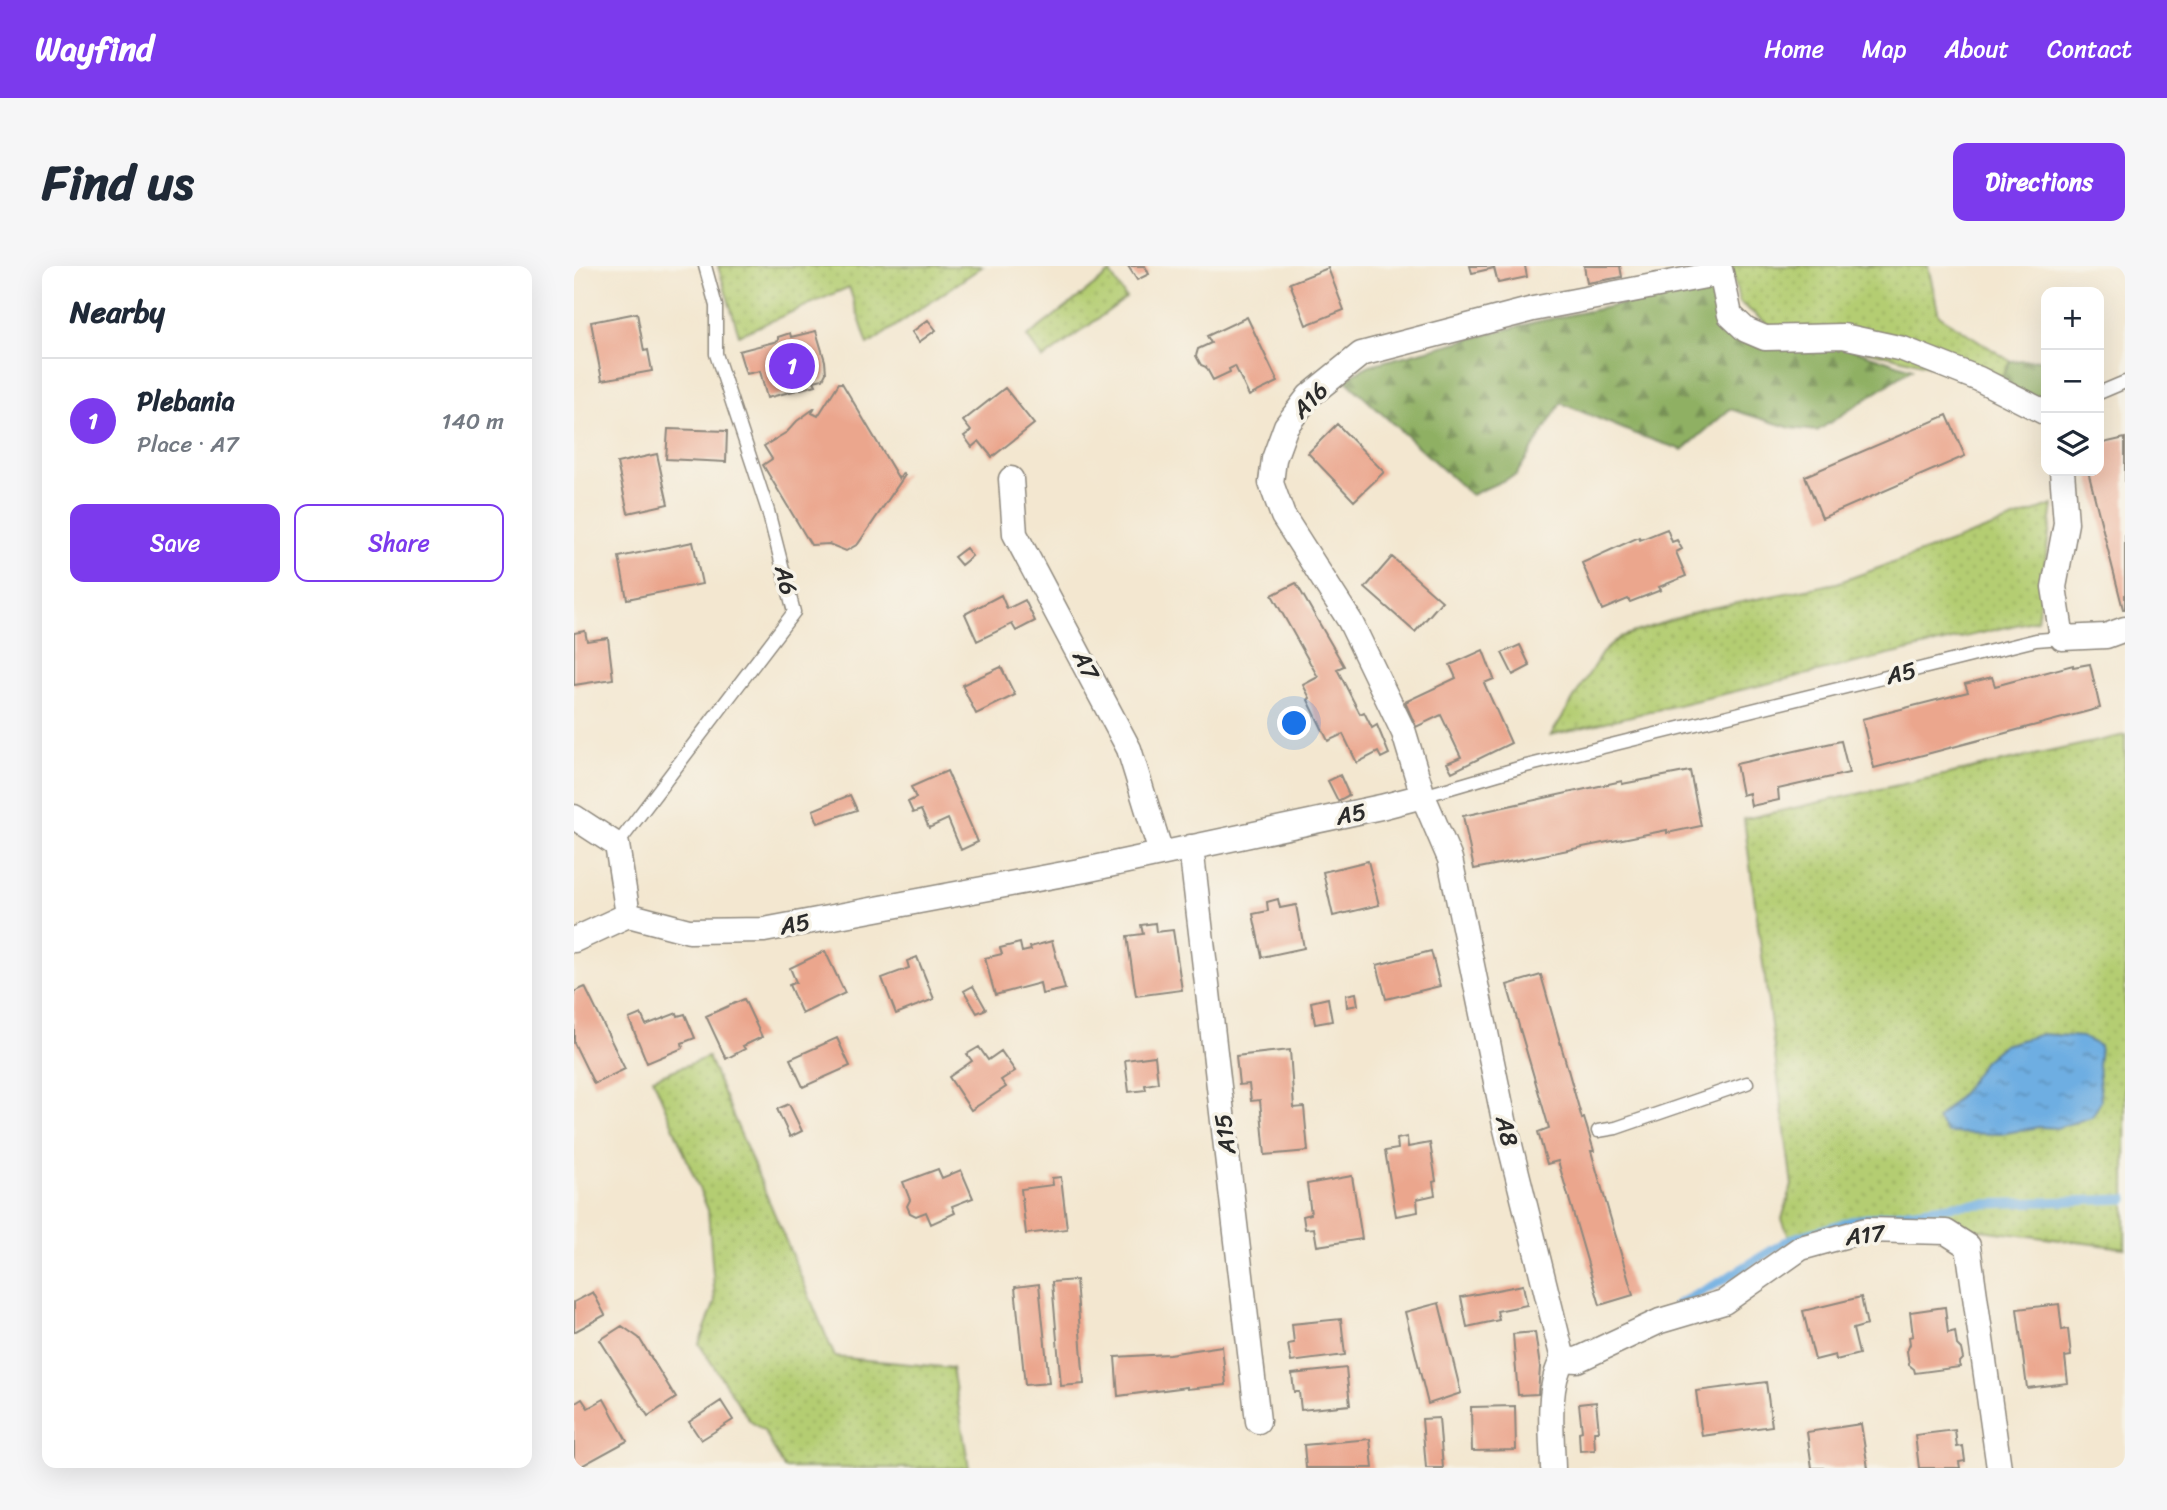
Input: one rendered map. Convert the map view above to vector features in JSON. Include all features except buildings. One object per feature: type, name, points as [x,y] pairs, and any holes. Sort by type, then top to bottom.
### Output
[{"type":"street","points":[[1720,270],[1730,315],[1746,330],[1765,338],[1843,336],[1903,349],[1979,379],[2041,410]]},
{"type":"street","name":"A16","points":[[1423,796],[1404,733],[1350,621],[1283,516],[1271,483],[1274,459],[1286,426],[1309,396],[1361,354],[1533,309],[1720,270]]},
{"type":"street","points":[[2062,476],[2066,523],[2054,587],[2063,638]]},
{"type":"street","name":"A7","points":[[1010,479],[1014,534],[1061,617],[1129,749],[1161,853]]},
{"type":"street","name":"A5","points":[[2063,638],[2106,636],[2125,629]]},
{"type":"street","name":"A5","points":[[628,915],[689,931],[764,930],[1191,847],[1423,796]]},
{"type":"street","name":"A8","points":[[1423,796],[1450,859],[1505,1125],[1568,1359],[1557,1368],[1551,1411],[1553,1468]]},
{"type":"street","points":[[574,817],[617,845],[628,915],[574,940]]},
{"type":"street","name":"A15","points":[[1191,847],[1258,1421]]},
{"type":"street","name":"A17","points":[[1568,1359],[1660,1321],[1724,1302],[1801,1248],[1866,1230],[1946,1232],[1968,1246],[1999,1468]]},
{"type":"lane","name":"A6","points":[[617,845],[794,612],[768,511],[716,354],[716,306],[705,266]]},
{"type":"lane","points":[[2104,391],[2125,382]]},
{"type":"lane","name":"A5","points":[[1423,796],[1522,767],[1996,649],[2036,640],[2063,638]]},
{"type":"lane","points":[[1598,1131],[1616,1128],[1747,1083]]},
{"type":"green space","points":[[718,266],[983,266],[868,345],[849,287],[739,335]]},
{"type":"green space","points":[[1732,266],[1928,266],[1939,315],[2010,361],[1999,383],[1770,326],[1739,302]]},
{"type":"green space","points":[[1110,273],[1126,298],[1043,359],[1027,337]]},
{"type":"green space","points":[[1711,286],[1723,326],[1762,348],[1837,344],[1912,369],[1817,431],[1791,428],[1730,409],[1683,450],[1638,435],[1561,403],[1516,475],[1471,495],[1344,379],[1370,365],[1535,322]]},
{"type":"green space","points":[[2041,359],[2041,404],[1999,383],[2010,361]]},
{"type":"green space","points":[[2053,505],[2037,620],[1551,735],[1602,653],[1620,637],[1702,610],[1837,583]]},
{"type":"green space","points":[[2125,735],[2125,1248],[1860,1215],[1789,1237],[1782,1219],[1792,1185],[1744,819]]},
{"type":"green space","points":[[708,1057],[835,1357],[952,1368],[969,1468],[784,1468],[764,1431],[750,1421],[699,1344],[715,1302],[708,1210],[653,1078]]},
{"type":"water","points":[[2042,1034],[2082,1037],[2100,1046],[2098,1065],[2101,1101],[2092,1117],[2057,1128],[2039,1127],[2001,1134],[1947,1133],[1937,1119],[1962,1093],[1984,1061],[2003,1045]]},
{"type":"waterway","points":[[1676,1305],[1790,1239],[1854,1220],[1956,1205],[2125,1199]]},
{"type":"place","name":"Plebania","points":[[792,366]]}]
